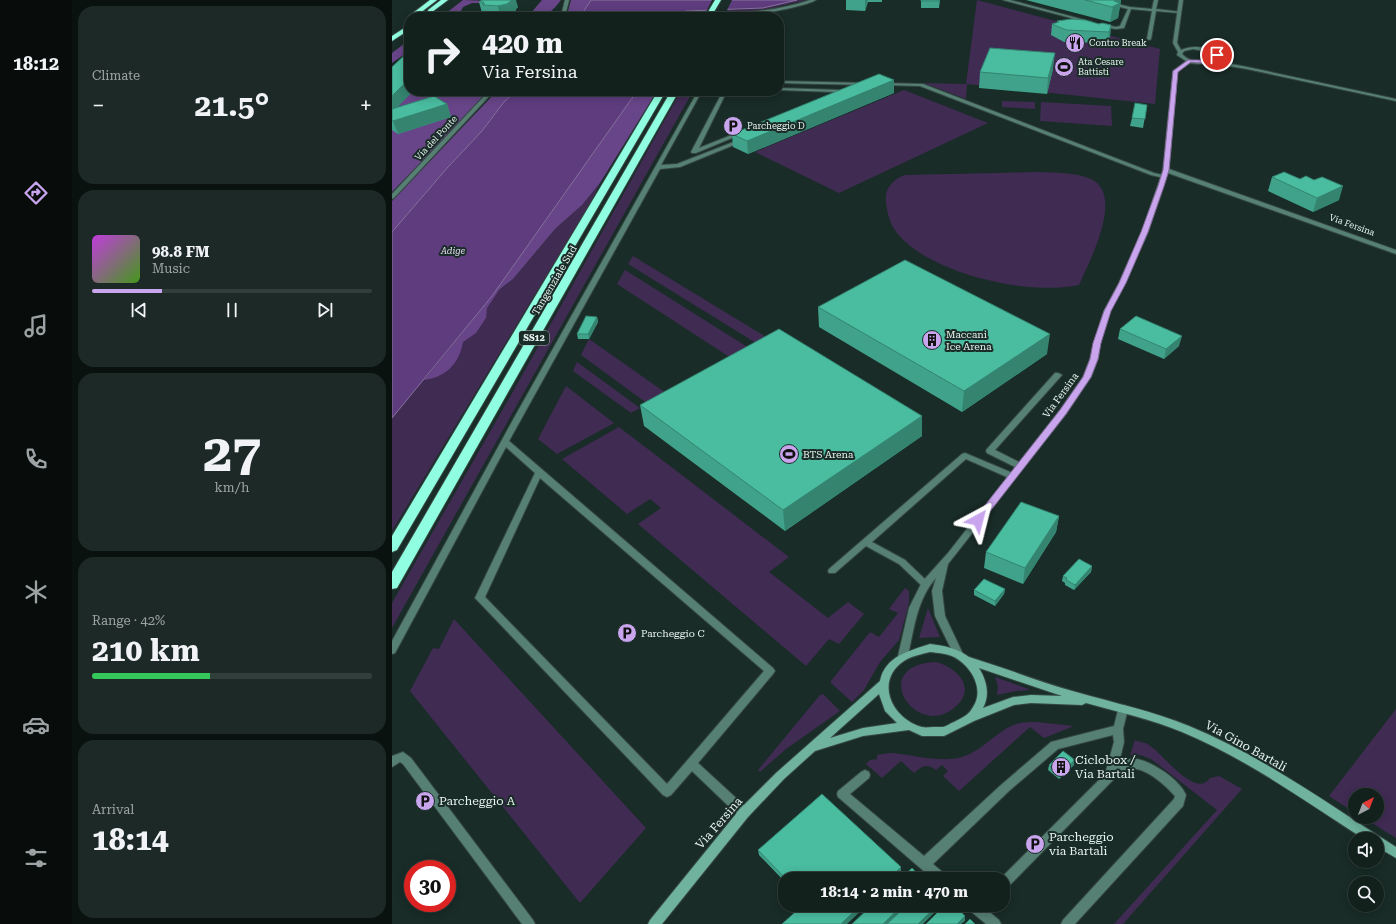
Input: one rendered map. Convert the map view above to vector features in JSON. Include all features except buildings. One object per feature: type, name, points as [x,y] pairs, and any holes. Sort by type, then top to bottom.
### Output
[{"type":"highway","points":[[418,12],[434,0]]},
{"type":"highway","points":[[429,12],[445,0]]},
{"type":"highway","points":[[711,12],[718,0]]},
{"type":"highway","points":[[720,12],[723,6]]},
{"type":"highway","points":[[392,30],[404,22]]},
{"type":"highway","points":[[392,39],[404,31]]},
{"type":"highway","name":"Tangenziale Sud","points":[[392,547],[659,96]]},
{"type":"highway","name":"Tangenziale Sud","points":[[392,584],[672,96]]},
{"type":"street","points":[[564,12],[567,0]]},
{"type":"street","points":[[760,12],[814,0]]},
{"type":"street","points":[[1005,0],[1116,28],[1123,26],[1130,8]]},
{"type":"street","points":[[1114,0],[1109,2],[1130,8],[1179,12]]},
{"type":"street","points":[[1149,39],[1156,0]]},
{"type":"street","points":[[1181,0],[1175,43],[1181,57],[1189,61],[1210,62],[1247,68],[1396,100]]},
{"type":"street","points":[[1176,38],[1181,42],[1210,51],[1247,68]]},
{"type":"street","points":[[1180,52],[1187,49],[1199,48]]},
{"type":"street","points":[[1210,62],[1217,59],[1217,55]]},
{"type":"street","name":"Via Fersina","points":[[903,656],[914,608],[925,584],[944,563],[1067,406],[1087,377],[1094,359],[1097,343],[1107,311],[1122,283],[1145,232],[1165,173],[1175,71],[1189,61]]},
{"type":"street","points":[[784,82],[874,85],[867,90]]},
{"type":"street","points":[[797,90],[799,82]]},
{"type":"street","points":[[881,84],[921,85],[1153,174],[1165,173]]},
{"type":"street","points":[[784,89],[841,91],[829,96]]},
{"type":"street","name":"Via del Ponte","points":[[392,197],[487,96]]},
{"type":"street","points":[[392,650],[505,442],[697,96]]},
{"type":"street","points":[[722,96],[694,152],[749,129]]},
{"type":"street","points":[[658,167],[678,166],[750,137]]},
{"type":"street","name":"Via Fersina","points":[[1165,173],[1396,252]]},
{"type":"street","points":[[1020,466],[990,451],[1058,375]]},
{"type":"street","points":[[505,442],[770,671],[667,792],[480,598],[539,472]]},
{"type":"street","points":[[832,571],[965,456],[1012,476]]},
{"type":"street","points":[[865,542],[902,562],[925,584]]},
{"type":"street","name":"Via Fersina","points":[[944,563],[937,591],[940,616],[958,654]]},
{"type":"street","points":[[930,648],[958,654],[969,661],[977,671],[982,683],[983,695],[980,707],[972,717],[962,725],[950,730],[936,732],[922,731],[908,726],[897,718],[888,708],[883,696],[883,684],[889,668],[903,656],[915,650],[930,648]]},
{"type":"street","name":"Via Gino Bartali","points":[[969,661],[1094,701],[1151,716],[1186,729],[1223,746],[1260,766],[1363,832]]},
{"type":"street","name":"Via Fersina","points":[[654,924],[711,852],[780,776],[883,684]]},
{"type":"street","name":"Via Gino Bartali","points":[[972,717],[1013,701],[1094,701]]},
{"type":"street","points":[[1110,776],[1119,742],[1118,730],[1123,709]]},
{"type":"street","name":"Via Fersina","points":[[813,748],[863,732],[908,726]]},
{"type":"street","points":[[924,864],[1055,745],[1118,730]]},
{"type":"street","points":[[392,762],[403,757],[407,761],[529,924]]},
{"type":"street","points":[[691,763],[744,814]]},
{"type":"street","points":[[1010,877],[1110,776],[1127,764],[1137,763],[1147,767],[1176,788],[1181,795],[1179,802],[1067,924]]},
{"type":"street","points":[[865,775],[842,794],[934,872]]},
{"type":"street","points":[[1384,845],[1396,853]]},
{"type":"street","points":[[982,912],[995,924]]},
{"type":"shaded area","points":[[463,0],[492,1],[487,3],[472,3],[463,7],[460,12],[447,12]]},
{"type":"shaded area","points":[[542,0],[561,0],[550,12],[532,12]]},
{"type":"shaded area","points":[[571,0],[591,0],[583,12],[567,12]]},
{"type":"shaded area","points":[[797,0],[807,0],[763,10],[726,12],[728,10],[763,8]]},
{"type":"shaded area","name":"Ata Cesare Battisti","points":[[977,0],[1160,49],[1155,104],[967,84],[966,99],[924,83],[966,84]]},
{"type":"shaded area","points":[[706,10],[705,12],[685,12]]},
{"type":"shaded area","points":[[404,44],[404,55],[392,63],[392,53]]},
{"type":"shaded area","points":[[392,75],[404,86],[404,96],[486,96],[392,192]]},
{"type":"shaded area","points":[[904,90],[988,123],[839,193],[755,152]]},
{"type":"shaded area","points":[[492,96],[511,96],[504,102],[482,131],[448,167],[392,232],[392,201]]},
{"type":"shaded area","points":[[634,96],[654,96],[600,183],[582,205],[555,229],[513,279],[499,290],[487,308],[486,318],[476,333],[463,342],[455,363],[439,376],[424,380],[492,296]]},
{"type":"shaded area","points":[[678,96],[690,96],[392,628],[392,603],[511,395]]},
{"type":"shaded area","points":[[1002,101],[1035,102],[1035,109],[1002,107]]},
{"type":"shaded area","points":[[1041,102],[1111,106],[1112,126],[1040,121]]},
{"type":"shaded area","points":[[1037,172],[1078,175],[1091,179],[1101,187],[1105,199],[1105,214],[1102,229],[1079,285],[1058,288],[1008,284],[956,270],[932,260],[912,247],[897,233],[889,218],[886,193],[893,182],[905,175]]},
{"type":"shaded area","points":[[600,183],[592,200],[392,531],[392,418],[492,296],[513,279],[555,229],[582,205]]},
{"type":"shaded area","points":[[633,256],[766,337],[756,343],[628,264]]},
{"type":"shaded area","points":[[625,270],[749,348],[731,358],[617,284]]},
{"type":"shaded area","points":[[589,339],[666,393],[648,404],[581,355]]},
{"type":"shaded area","points":[[577,362],[640,408],[631,413],[573,371]]},
{"type":"shaded area","points":[[566,386],[614,423],[557,454],[538,439]]},
{"type":"shaded area","points":[[619,427],[789,557],[769,572],[828,618],[848,602],[864,614],[839,644],[829,639],[806,666],[638,524],[661,508],[650,499],[627,514],[562,459]]},
{"type":"shaded area","points":[[905,588],[909,591],[909,603],[899,640],[880,662],[864,690],[852,702],[831,683],[831,681],[870,632],[879,637],[898,613],[889,609]]},
{"type":"shaded area","points":[[928,608],[940,637],[919,638]]},
{"type":"shaded area","points":[[454,619],[646,828],[580,903],[410,691],[433,648],[439,649]]},
{"type":"shaded area","points":[[936,662],[958,674],[965,687],[964,694],[961,701],[954,708],[939,715],[925,715],[913,708],[904,698],[901,686],[904,675],[915,666]]},
{"type":"shaded area","points":[[995,677],[1031,690],[997,695],[998,686]]},
{"type":"shaded area","points":[[823,694],[840,711],[786,749],[760,772],[758,770],[820,695]]},
{"type":"shaded area","points":[[1396,709],[1396,838],[1373,824],[1384,824],[1384,788],[1348,788],[1348,808],[1329,796]]},
{"type":"shaded area","points":[[1036,722],[1074,726],[1044,738],[1030,727],[959,791],[943,776],[948,771],[942,765],[936,770],[925,766],[914,773],[901,761],[882,778],[866,764],[870,760],[877,759],[877,755],[890,753],[938,759],[957,758],[979,749],[1005,729],[1022,723]]},
{"type":"shaded area","points":[[1135,740],[1146,743],[1155,749],[1179,772],[1196,783],[1204,783],[1210,778],[1219,776],[1242,789],[1123,924],[1114,924],[1217,810],[1151,759],[1140,755],[1130,755]]},
{"type":"water","points":[[591,0],[797,0],[763,8],[685,12],[583,12]]},
{"type":"water","name":"Adige","points":[[511,96],[634,96],[492,296],[392,418],[392,232],[448,167],[482,131],[504,102]]},
{"type":"pier","points":[[712,0],[732,0],[726,12],[706,12]]},
{"type":"place","name":"Contro Break","points":[[1075,43]]},
{"type":"place","name":"Ata Cesare Battisti","points":[[1064,67]]},
{"type":"place","name":"Parcheggio D","points":[[733,126]]},
{"type":"place","name":"Maccani Ice Arena","points":[[932,340]]},
{"type":"place","name":"BTS Arena","points":[[789,454]]},
{"type":"place","name":"Parcheggio C","points":[[627,633]]},
{"type":"place","name":"Ciclobox / Via Bartali","points":[[1061,767]]},
{"type":"place","name":"Parcheggio A","points":[[425,801]]},
{"type":"place","name":"Parcheggio via Bartali","points":[[1035,844]]},
{"type":"route","points":[[978,520],[1076,395],[1087,377],[1094,359],[1097,343],[1107,311],[1122,283],[1145,232],[1166,170],[1175,71],[1189,61],[1214,61],[1217,59],[1217,55]]}]
